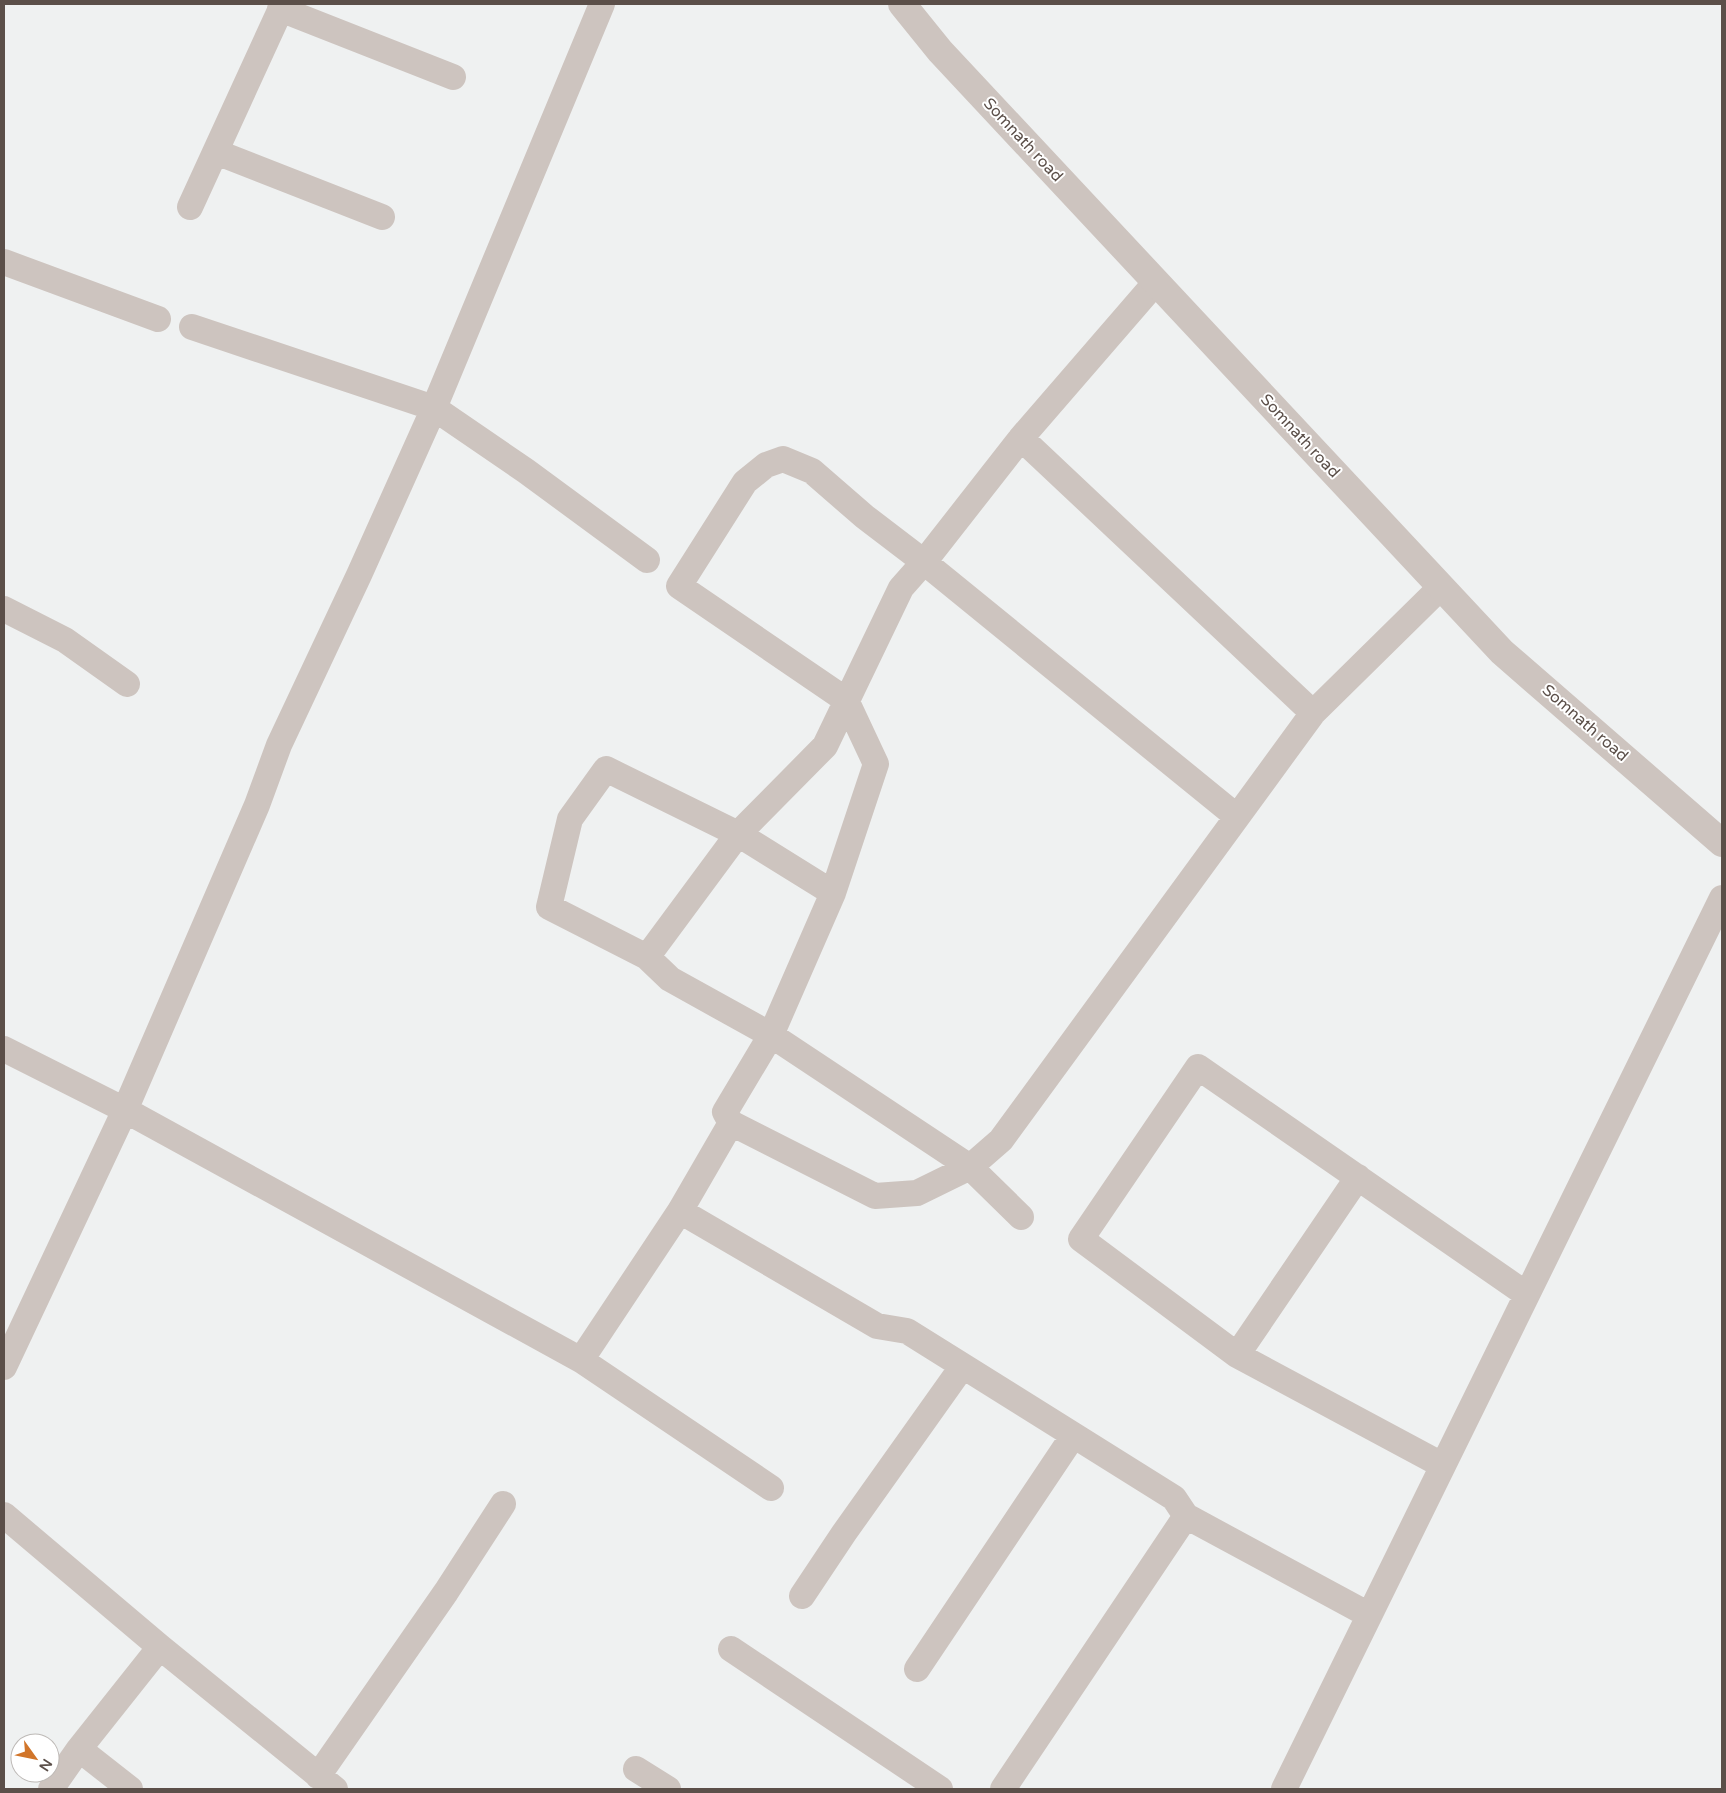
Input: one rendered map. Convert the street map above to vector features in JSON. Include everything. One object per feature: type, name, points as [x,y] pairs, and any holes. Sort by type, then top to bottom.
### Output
[{"type":"street","points":[[4,1367],[125,1110],[257,805],[279,745],[359,575],[434,408],[602,4]]},
{"type":"street","name":"Somnath road","points":[[902,4],[940,51],[1502,652],[1722,843]]},
{"type":"street","points":[[190,207],[282,6],[453,77]]},
{"type":"street","points":[[216,152],[382,217]]},
{"type":"street","points":[[4,262],[158,319]]},
{"type":"street","points":[[647,957],[738,834],[825,746],[901,588],[924,562],[1021,438],[1156,282]]},
{"type":"street","points":[[192,327],[434,408],[526,471],[647,560]]},
{"type":"street","points":[[1021,438],[1313,713]]},
{"type":"street","points":[[1236,816],[924,562],[865,517],[812,471],[783,459],[766,465],[745,482],[679,586],[846,700],[876,764],[834,893],[771,1035],[725,1112],[731,1122],[875,1196],[917,1193],[970,1168],[1001,1140],[1313,713],[1441,587]]},
{"type":"street","points":[[4,609],[65,640],[127,684]]},
{"type":"street","points":[[834,893],[738,834],[606,769],[570,819],[549,907],[647,957],[670,979],[771,1035],[970,1168],[1021,1217]]},
{"type":"street","points":[[1284,1789],[1722,898]]},
{"type":"street","points":[[4,1049],[125,1110],[580,1360],[771,1488]]},
{"type":"street","points":[[1442,1465],[1237,1355],[1081,1239],[1198,1067],[1526,1294]]},
{"type":"street","points":[[580,1360],[680,1211],[731,1122]]},
{"type":"street","points":[[1237,1355],[1358,1177]]},
{"type":"street","points":[[680,1211],[877,1326],[907,1332],[1174,1498],[1186,1516],[1369,1615]]},
{"type":"street","points":[[802,1596],[962,1366]]},
{"type":"street","points":[[917,1669],[1074,1436]]},
{"type":"street","points":[[4,1515],[160,1647],[326,1782],[503,1504]]},
{"type":"street","points":[[1003,1789],[1186,1516]]},
{"type":"street","points":[[51,1789],[79,1749],[160,1647]]},
{"type":"street","points":[[731,1649],[940,1789]]},
{"type":"street","points":[[79,1749],[130,1789]]},
{"type":"street","points":[[636,1769],[668,1789]]}]
